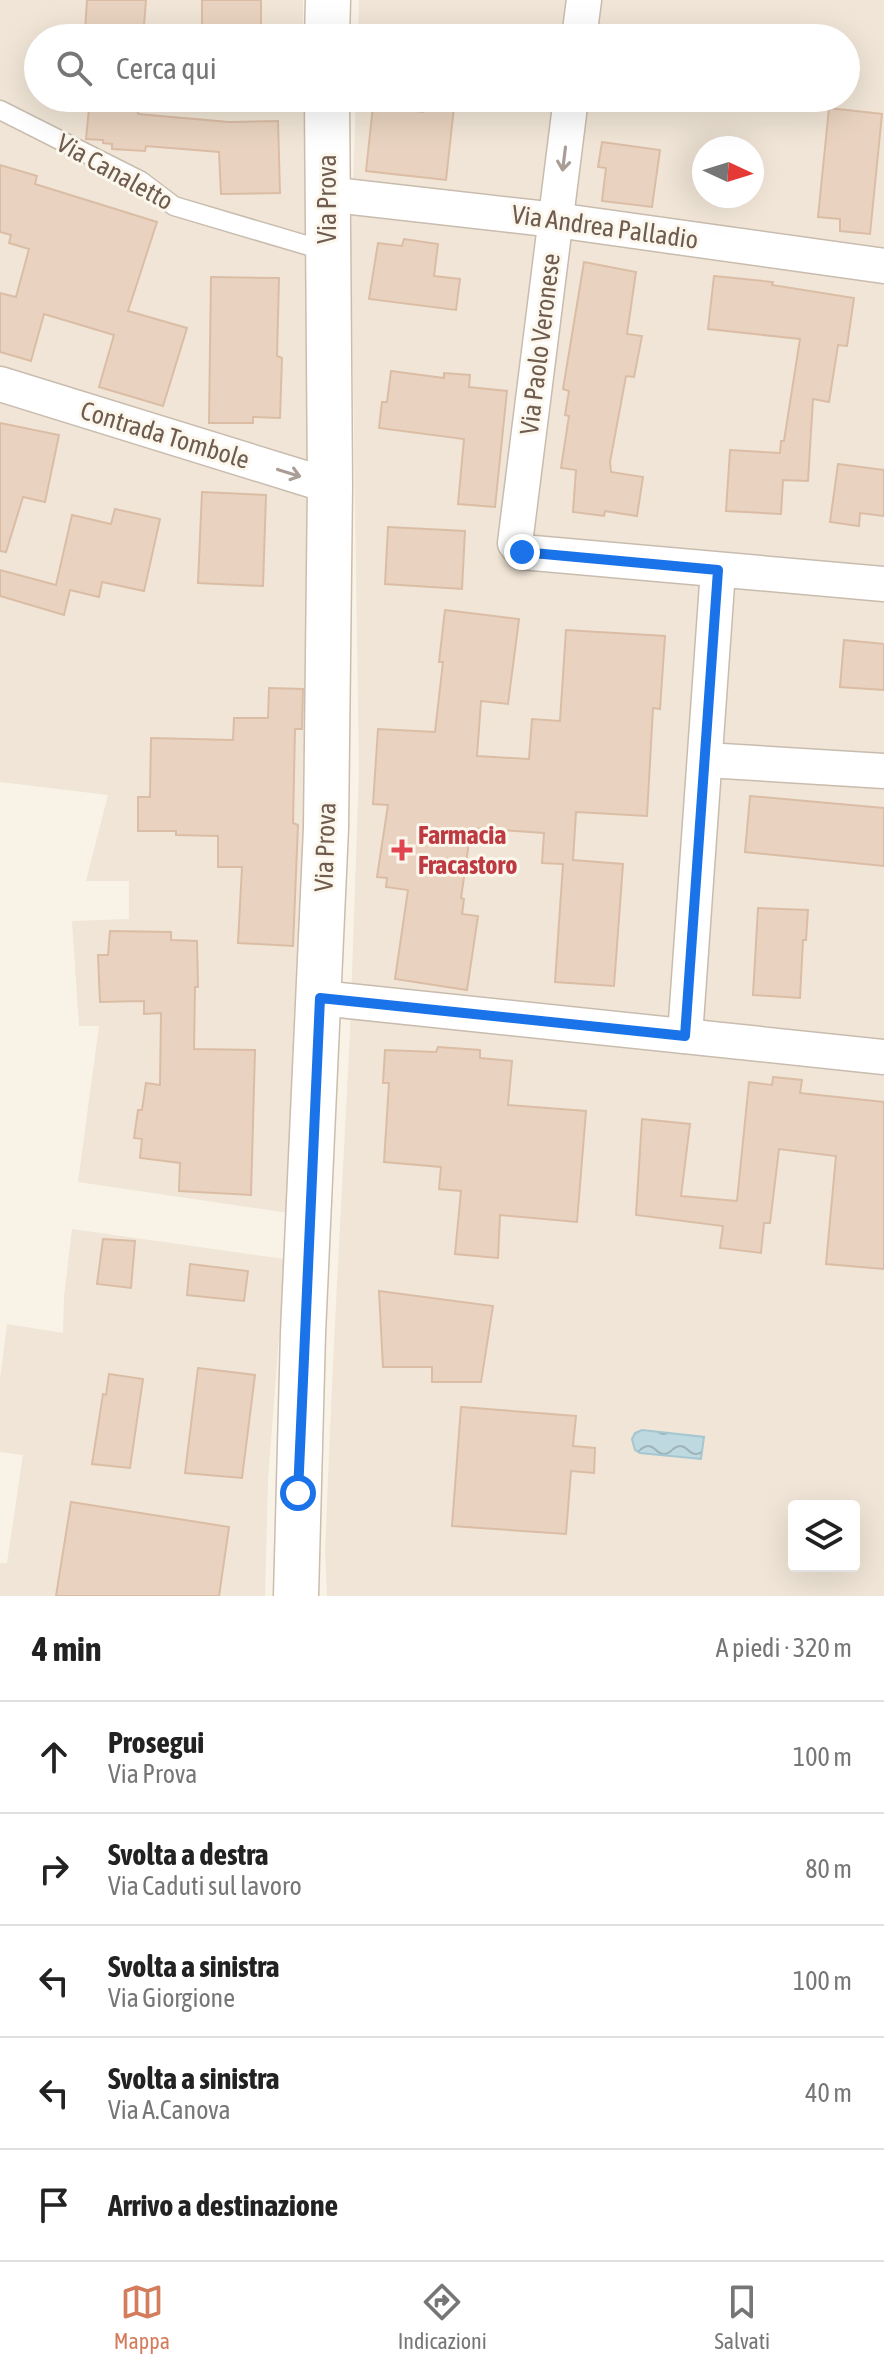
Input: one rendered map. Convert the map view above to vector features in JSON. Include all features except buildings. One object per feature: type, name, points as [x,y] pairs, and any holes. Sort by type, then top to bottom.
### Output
[{"type":"main road","points":[[327,24],[328,0]]},
{"type":"main road","name":"Via Prova","points":[[296,1596],[303,1333],[326,828],[330,486],[327,112]]},
{"type":"street","points":[[581,24],[584,0]]},
{"type":"street","name":"Via Paolo Veronese","points":[[569,112],[515,543],[522,552],[718,570]]},
{"type":"street","name":"Via Andrea Palladio","points":[[326,194],[556,220],[884,266]]},
{"type":"street","name":"Contrada Tombole","points":[[0,384],[330,486]]},
{"type":"street","points":[[685,1036],[718,570],[884,584]]},
{"type":"street","points":[[706,760],[884,771]]},
{"type":"street","points":[[320,998],[884,1057]]},
{"type":"lane","name":"Via Canaletto","points":[[0,110],[141,181],[174,206],[326,251]]},
{"type":"shaded area","points":[[0,0],[303,0],[303,24],[24,24],[24,112],[304,112],[310,677],[289,1213],[78,1182],[99,1026],[79,1026],[72,921],[129,919],[129,881],[86,881],[108,795],[0,782]]},
{"type":"shaded area","points":[[359,0],[884,0],[884,1596],[327,1596],[325,1550],[350,1033],[359,769],[351,242],[356,112],[860,112],[860,24],[358,24]]},
{"type":"shaded area","points":[[72,1229],[285,1259],[268,1480],[265,1596],[0,1596],[0,1563],[7,1563],[23,1455],[0,1452],[0,1379],[7,1324],[63,1333]]},
{"type":"water","points":[[642,1430],[704,1437],[701,1459],[640,1453],[635,1450],[632,1439],[635,1433]]},
{"type":"place","name":"Farmacia Fracastoro","points":[[402,850]]},
{"type":"route","points":[[298,1493],[320,998],[685,1036],[718,570],[522,552]]}]
